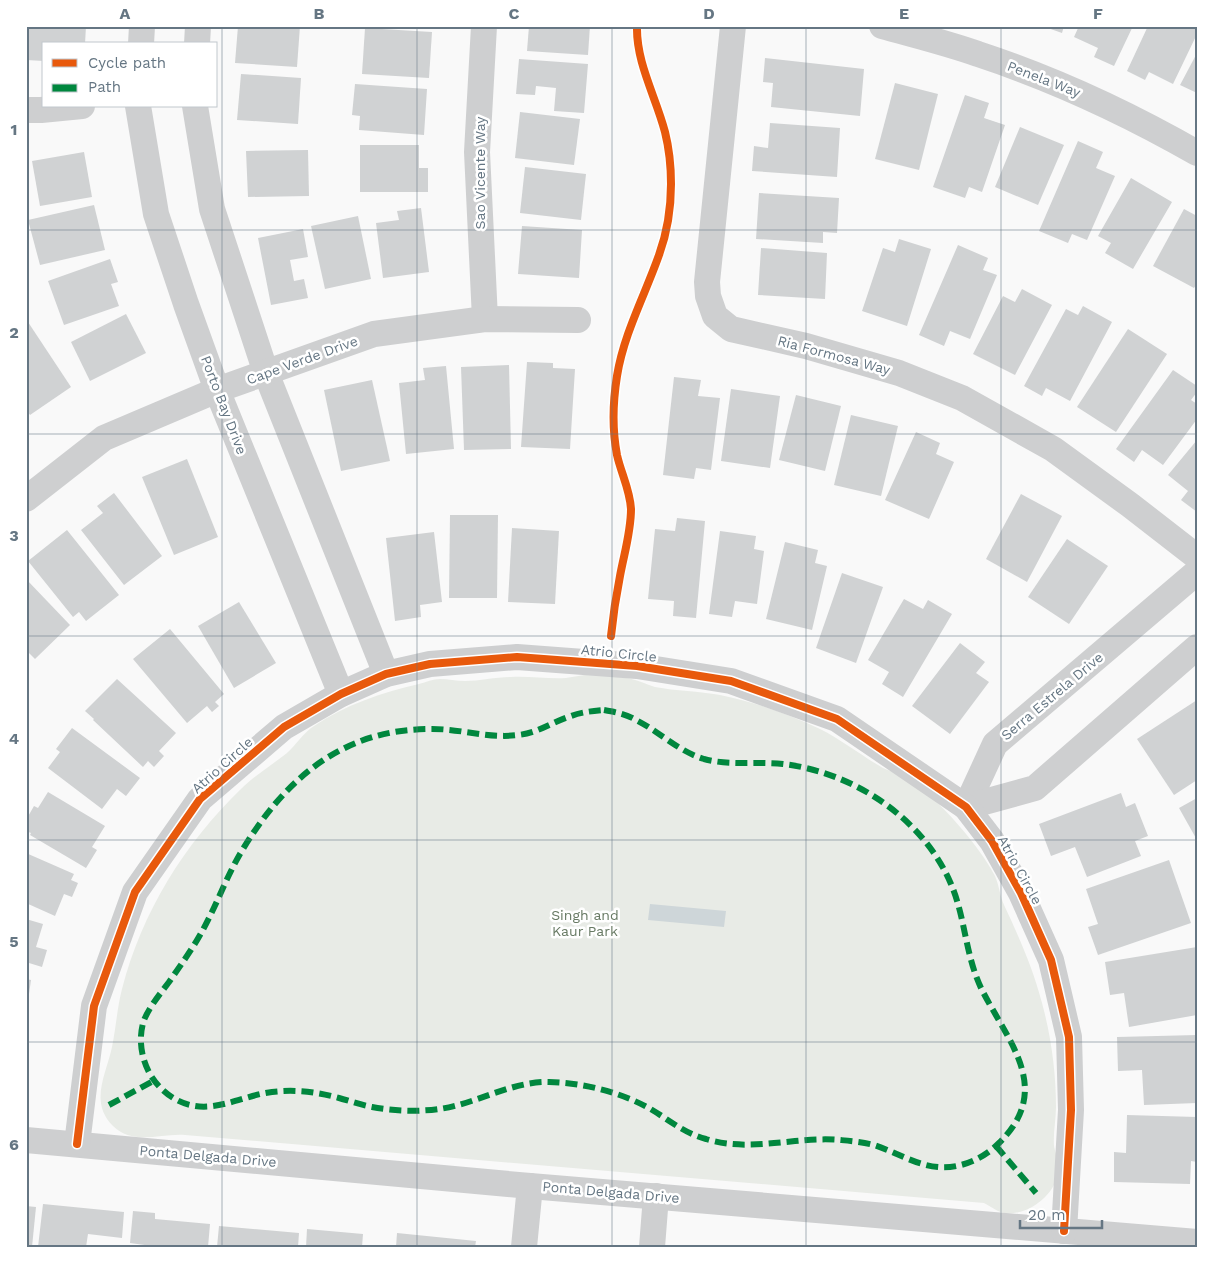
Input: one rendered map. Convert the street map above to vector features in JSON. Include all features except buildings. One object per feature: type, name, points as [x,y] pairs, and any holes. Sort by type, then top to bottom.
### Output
[{"type":"street","points":[[141,42],[142,26]]},
{"type":"street","points":[[197,42],[198,26]]},
{"type":"street","name":"Sao Vicente Way","points":[[484,26],[477,152],[485,320]]},
{"type":"street","name":"Ria Formosa Way","points":[[733,26],[707,282],[708,296],[715,316],[731,329],[806,346],[900,373],[962,398],[1053,449],[1197,557]]},
{"type":"street","name":"Penela Way","points":[[882,26],[978,54],[1079,92],[1147,124],[1197,154]]},
{"type":"street","points":[[26,110],[62,108]]},
{"type":"street","name":"Porto Bay Drive","points":[[138,108],[156,214],[186,304],[217,390],[341,694]]},
{"type":"street","points":[[195,108],[212,209],[266,373],[386,674]]},
{"type":"street","name":"Cape Verde Drive","points":[[26,499],[104,438],[217,390],[374,334],[485,320],[578,320]]},
{"type":"street","name":"Serra Estrela Drive","points":[[966,807],[995,744],[1197,572]]},
{"type":"street","points":[[966,807],[1035,788],[1197,647]]},
{"type":"street","name":"Atrio Circle","points":[[77,1144],[94,1006],[134,892],[200,799],[284,726],[341,694],[386,674],[430,664],[517,657],[637,666],[731,681],[837,719],[966,807],[992,841],[1022,893],[1051,960],[1069,1038],[1071,1110],[1064,1231]]},
{"type":"street","name":"Ponta Delgada Drive","points":[[26,1140],[530,1186],[1197,1242]]},
{"type":"street","points":[[524,1247],[530,1186]]},
{"type":"street","points":[[652,1247],[656,1196]]},
{"type":"green space","name":"Singh and Kaur Park","points":[[591,674],[637,680],[655,687],[720,695],[759,705],[796,718],[828,733],[883,768],[911,780],[934,799],[969,837],[988,864],[998,883],[1003,902],[1030,965],[1045,1016],[1050,1041],[1056,1094],[1054,1146],[1059,1168],[1055,1184],[1037,1204],[1021,1212],[1004,1213],[984,1203],[185,1135],[138,1137],[129,1136],[113,1126],[106,1117],[102,1107],[101,1088],[112,1047],[120,996],[141,933],[153,906],[184,856],[220,810],[241,789],[287,753],[314,726],[338,712],[378,695],[437,679],[465,681],[518,677],[566,678]]},
{"type":"shaded area","points":[[650,904],[726,911],[724,927],[648,920]]},
{"type":"marked path","points":[[604,710],[632,718],[677,746],[704,759],[724,762],[783,764],[835,777],[860,788],[883,802],[904,819],[923,839],[939,860],[951,884],[960,911],[977,979],[1014,1049],[1021,1067],[1025,1086],[1023,1104],[1015,1123],[993,1149],[963,1165],[938,1167],[921,1164],[874,1145],[853,1141],[823,1139],[756,1144],[723,1143],[690,1133],[647,1107],[624,1096],[587,1086],[549,1082],[521,1085],[467,1103],[431,1110],[414,1111],[372,1107],[322,1094],[298,1091],[272,1092],[204,1107],[181,1102],[159,1086],[150,1074],[144,1061],[141,1041],[144,1020],[152,1005],[200,935],[240,854],[257,828],[275,804],[317,764],[341,750],[368,739],[396,732],[440,729],[496,736],[518,735],[539,730],[564,718],[604,710]]},
{"type":"marked path","points":[[109,1105],[155,1080]]},
{"type":"marked path","points":[[996,1146],[1036,1193]]},
{"type":"cycle path","points":[[611,636],[617,591],[631,518],[629,495],[615,445],[614,405],[616,386],[620,360],[630,329],[662,247],[671,193],[669,151],[661,119],[643,67],[637,26]]},
{"type":"cycle path","points":[[77,1144],[94,1006],[135,892],[200,799],[284,727],[341,694],[386,674],[430,664],[517,657],[637,666],[731,681],[837,719],[966,807],[992,841],[1021,893],[1051,960],[1069,1037],[1071,1110],[1064,1231]]}]
